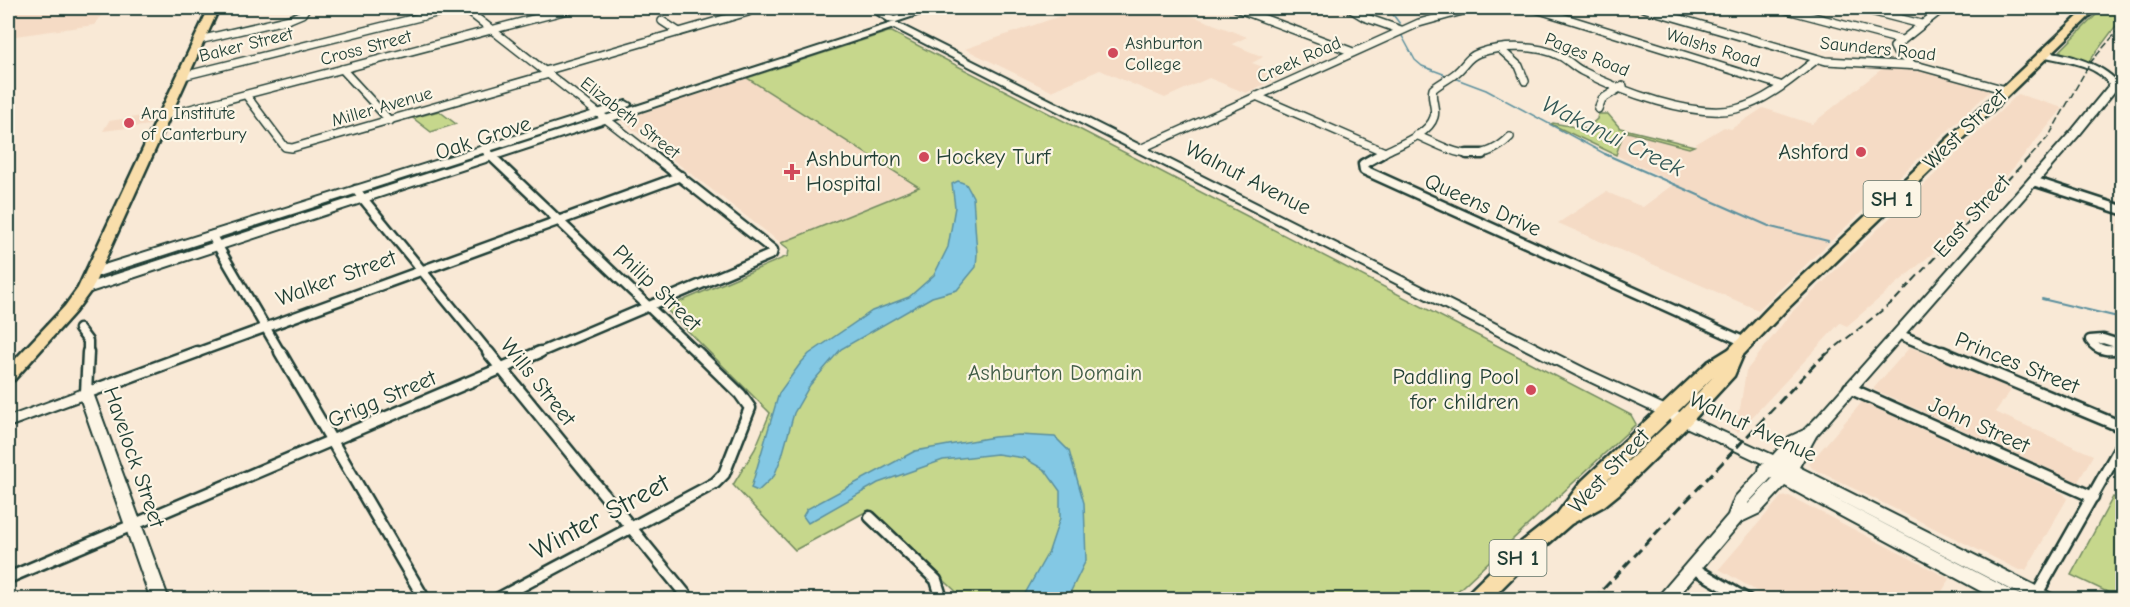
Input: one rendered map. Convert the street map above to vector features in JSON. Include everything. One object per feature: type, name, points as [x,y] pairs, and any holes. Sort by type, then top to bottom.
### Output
[{"type":"highway","name":"West Street","points":[[1474,600],[1523,553],[1564,519],[1597,501],[1613,488],[1672,418],[1728,372],[1740,348],[1778,308],[2093,8]]},
{"type":"main road","points":[[8,376],[70,309],[85,289],[214,8]]},
{"type":"main road","points":[[871,8],[890,23]]},
{"type":"main road","name":"Oak Grove","points":[[85,289],[215,241],[934,8]]},
{"type":"main road","name":"Walnut Avenue","points":[[890,23],[1581,372],[1602,387],[1672,418],[1900,532],[2043,597]]},
{"type":"main road","points":[[2044,54],[2089,66],[2110,77],[2122,77]]},
{"type":"main road","name":"East Street","points":[[1665,600],[1735,518],[1755,508],[1778,470],[1806,446],[1809,434],[2109,93],[2114,83],[2110,77]]},
{"type":"main road","name":"Oak Grove","points":[[93,273],[215,241]]},
{"type":"main road","name":"Walker Street","points":[[8,422],[86,393]]},
{"type":"main road","name":"Havelock Street","points":[[86,393],[160,600]]},
{"type":"main road","name":"Walnut Avenue","points":[[1900,532],[2014,600]]},
{"type":"street","points":[[199,40],[290,19],[302,14],[306,8]]},
{"type":"street","name":"Baker Street","points":[[183,76],[456,8]]},
{"type":"street","name":"Elizabeth Street","points":[[464,8],[771,248],[771,254]]},
{"type":"street","name":"Cross Street","points":[[164,116],[575,8]]},
{"type":"street","name":"Miller Avenue","points":[[246,95],[288,148],[301,147],[748,12],[752,10],[750,8]]},
{"type":"street","points":[[1236,8],[1353,52]]},
{"type":"street","points":[[1349,8],[1364,17],[1401,30]]},
{"type":"street","name":"Creek Road","points":[[1140,149],[1401,30],[1473,8]]},
{"type":"street","name":"Walshs Road","points":[[1533,8],[1780,85]]},
{"type":"street","name":"Saunders Road","points":[[1643,8],[1817,59],[1843,63],[1914,65],[2006,90]]},
{"type":"street","points":[[1780,8],[1901,40]]},
{"type":"street","points":[[1859,8],[1921,24]]},
{"type":"street","points":[[1914,65],[1894,49],[1901,40],[1943,8]]},
{"type":"street","points":[[662,21],[679,32]]},
{"type":"street","name":"Pages Road","points":[[1385,152],[1428,128],[1434,120],[1435,112],[1430,95],[1437,85],[1449,78],[1470,56],[1500,49],[1528,48],[1551,52],[1580,71],[1623,86],[1682,106],[1721,111],[1750,105],[1817,59]]},
{"type":"street","points":[[1500,49],[1524,71],[1525,81]]},
{"type":"street","points":[[342,69],[390,121]]},
{"type":"street","points":[[1598,109],[1602,99],[1623,86]]},
{"type":"street","points":[[1256,96],[1385,152]]},
{"type":"street","points":[[1416,135],[1458,153],[1476,157],[1510,137]]},
{"type":"street","name":"Queens Drive","points":[[1385,152],[1363,164],[1366,172],[1740,348]]},
{"type":"street","name":"Philip Street","points":[[488,153],[748,403],[748,415],[724,474]]},
{"type":"street","name":"Walker Street","points":[[86,393],[681,176]]},
{"type":"street","points":[[2033,181],[2122,210]]},
{"type":"street","name":"Wills Street","points":[[360,194],[690,600]]},
{"type":"street","points":[[215,241],[425,600]]},
{"type":"street","name":"Grigg Street","points":[[8,578],[771,254]]},
{"type":"street","name":"Havelock Street","points":[[79,329],[88,341],[86,393]]},
{"type":"street","name":"Princes Street","points":[[1898,334],[2122,427]]},
{"type":"street","name":"John Street","points":[[1849,388],[2092,497]]},
{"type":"street","points":[[2043,597],[2092,497],[2122,444]]},
{"type":"street","name":"Winter Street","points":[[495,600],[715,483],[724,474]]},
{"type":"street","points":[[870,517],[936,580],[939,598]]},
{"type":"street","points":[[1693,568],[1748,600]]},
{"type":"shaded area","points":[[8,8],[108,8],[94,25],[8,37]]},
{"type":"shaded area","name":"Ashburton College","points":[[1052,8],[1172,8],[1247,37],[1232,44],[1263,57],[1252,63],[1284,75],[1246,93],[1209,78],[1165,98],[1100,70],[1051,91],[965,49],[1066,14]]},
{"type":"shaded area","points":[[1883,68],[1928,71],[1991,90],[1758,310],[1558,223],[1606,192],[1643,207],[1675,183],[1616,155],[1624,131],[1689,148],[1724,127],[1731,129],[1763,108],[1812,124]]},
{"type":"shaded area","name":"Ashburton Hospital","points":[[747,78],[919,186],[781,243],[621,120]]},
{"type":"shaded area","points":[[2018,94],[2063,108],[2005,178],[1947,241],[1847,326],[1840,323],[1738,432],[1729,428],[1727,424],[1740,409],[1746,371],[1791,313]]},
{"type":"shaded area","name":"Ara Institute of Canterbury","points":[[155,114],[150,125],[103,131],[109,121]]},
{"type":"shaded area","points":[[1910,347],[2012,389],[1995,412],[2093,455],[2078,482],[1873,389]]},
{"type":"shaded area","points":[[1862,402],[2064,494],[2067,499],[2026,570],[2019,570],[1812,468],[1809,464]]},
{"type":"shaded area","points":[[1789,496],[1950,579],[1937,599],[1772,600],[1719,569],[1781,497]]},
{"type":"green space","points":[[2103,8],[2122,8],[2122,21],[2088,63],[2064,55],[2060,51]]},
{"type":"green space","name":"Ashburton Domain","points":[[892,32],[1631,415],[1636,424],[1449,599],[964,599],[869,510],[795,550],[733,485],[755,449],[770,413],[665,308],[788,256],[789,249],[781,243],[919,187],[747,78]]},
{"type":"green space","points":[[439,111],[456,124],[431,132],[413,118]]},
{"type":"green space","points":[[1598,114],[1608,114],[1620,128],[1694,146],[1689,148],[1624,131],[1616,155],[1551,124],[1586,129],[1597,119]]},
{"type":"green space","points":[[2113,497],[2122,501],[2122,599],[2071,575]]},
{"type":"water","points":[[958,181],[966,184],[973,197],[976,267],[957,290],[932,297],[841,349],[810,385],[794,413],[774,476],[758,491],[751,488],[779,393],[800,364],[809,354],[872,311],[909,297],[934,275],[948,247],[955,207],[952,184]]},
{"type":"water","points":[[1019,435],[1055,437],[1069,451],[1084,503],[1086,560],[1067,599],[1022,599],[1049,551],[1060,518],[1060,491],[1045,470],[1024,458],[997,454],[943,460],[878,483],[808,523],[803,516],[807,509],[915,451],[994,437]]},
{"type":"waterway","name":"Wakanui Creek","points":[[1388,8],[1400,24]]},
{"type":"waterway","name":"Wakanui Creek","points":[[1402,36],[1415,60],[1422,66],[1486,90],[1607,155]]},
{"type":"waterway","name":"Wakanui Creek","points":[[1607,155],[1771,227],[1828,241]]},
{"type":"waterway","name":"Wakanui Creek","points":[[2042,299],[2122,318]]},
{"type":"railway","points":[[2031,156],[2049,136],[2090,63],[2122,26]]},
{"type":"railway","points":[[1827,354],[1894,301],[2032,154]]},
{"type":"railway","points":[[1593,600],[1829,352]]},
{"type":"place","name":"Ashburton College","points":[[1113,53]]},
{"type":"place","name":"Ara Institute of Canterbury","points":[[129,123]]},
{"type":"place","name":"Ashford","points":[[1861,152]]},
{"type":"place","name":"Hockey Turf","points":[[924,157]]},
{"type":"place","name":"Ashburton Hospital","points":[[792,172]]},
{"type":"place","name":"Paddling Pool for children","points":[[1531,390]]}]
